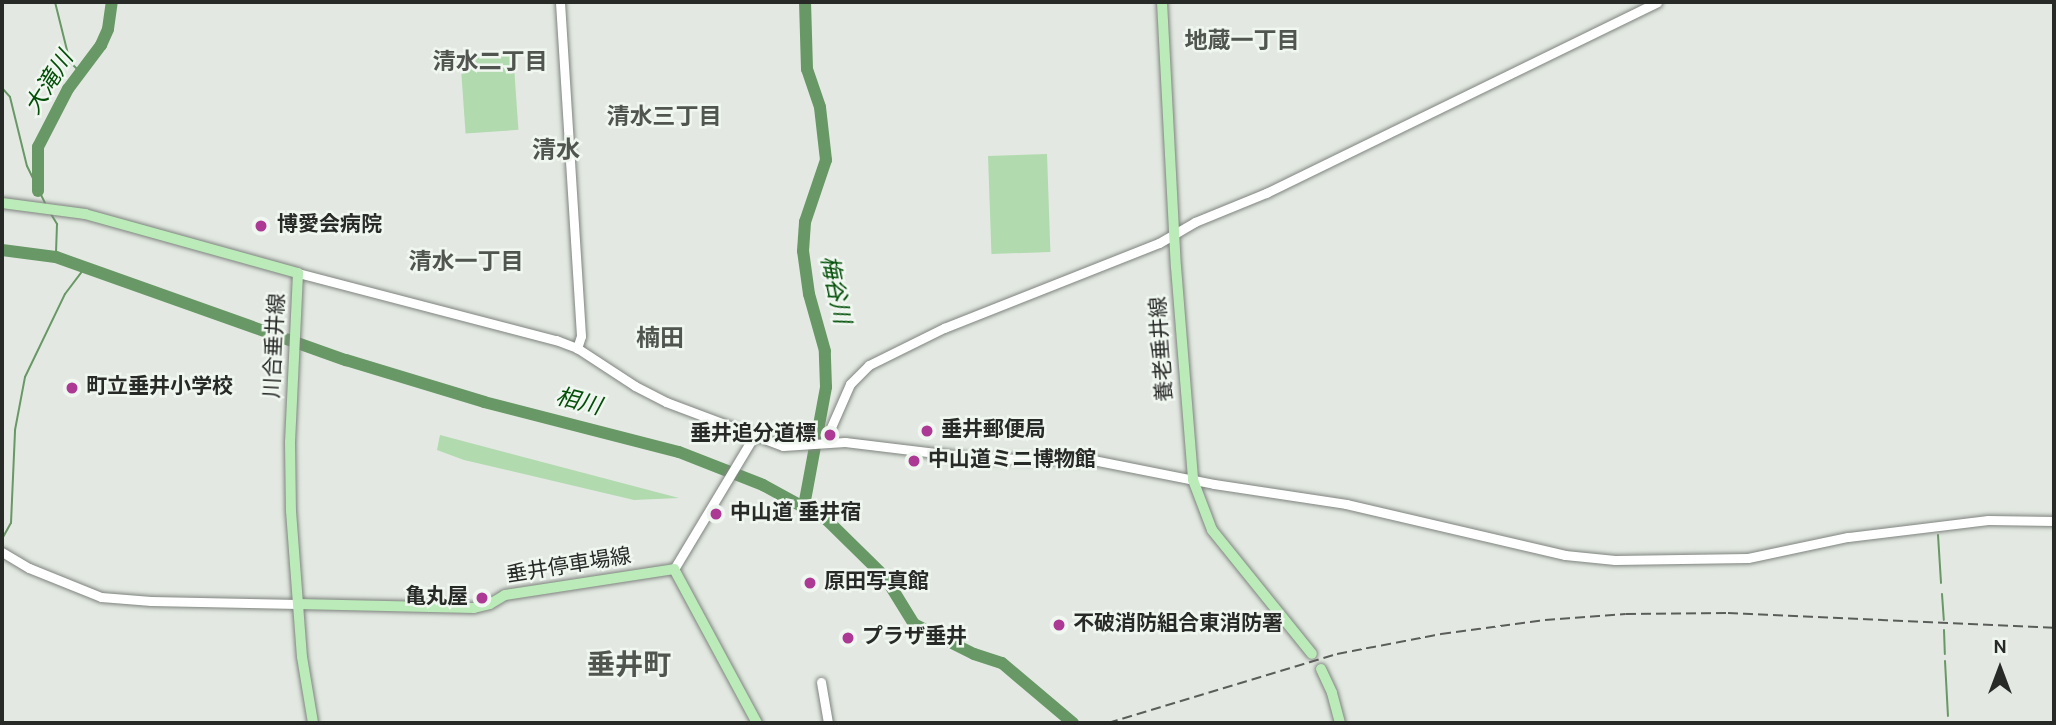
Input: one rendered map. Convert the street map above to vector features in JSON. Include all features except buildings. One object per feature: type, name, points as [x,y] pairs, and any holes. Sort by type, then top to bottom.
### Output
[{"type":"main road","name":"養老垂井線","points":[[1162,2],[1193,481],[1212,530],[1312,654]]},
{"type":"main road","name":"川合垂井線","points":[[2,203],[56,209],[298,278],[291,497],[298,604],[313,723]]},
{"type":"main road","name":"垂井停車場線","points":[[298,604],[474,608],[489,604],[505,595],[674,569]]},
{"type":"main road","points":[[674,569],[757,723]]},
{"type":"main road","points":[[1321,669],[1332,693],[1340,723]]},
{"type":"street","points":[[561,2],[581,336],[577,348]]},
{"type":"street","points":[[822,442],[850,384],[869,365],[944,328],[1175,235],[1657,2]]},
{"type":"street","points":[[298,278],[577,348],[635,386],[666,402],[753,438],[783,446],[805,447],[822,442],[976,458],[1066,459],[1119,464],[1193,481],[1265,490],[1418,519],[1565,555],[1615,560],[1748,558],[1848,537],[1988,520],[2054,521]]},
{"type":"street","points":[[674,569],[753,438]]},
{"type":"street","points":[[2,552],[29,568],[101,597],[152,601],[298,604]]},
{"type":"street","points":[[821,682],[828,723]]},
{"type":"green space","points":[[513,52],[518,130],[466,134],[460,56]]},
{"type":"green space","points":[[1047,154],[1050,252],[991,254],[988,156]]},
{"type":"green space","points":[[440,435],[679,498],[634,500],[464,460],[437,450]]},
{"type":"waterway","points":[[55,2],[70,62],[81,73]]},
{"type":"waterway","name":"大滝川","points":[[38,191],[38,147],[68,89],[101,45],[108,29],[112,2]]},
{"type":"waterway","name":"梅谷川","points":[[804,506],[826,387],[825,351],[809,294],[803,251],[805,222],[826,160],[820,107],[807,69],[805,2]]},
{"type":"waterway","points":[[2,88],[10,97],[27,166],[45,203]]},
{"type":"waterway","points":[[51,214],[57,224],[56,257]]},
{"type":"waterway","name":"相川","points":[[2,250],[56,257],[346,360],[484,402],[679,452],[763,485],[827,520],[885,577],[914,624],[974,654],[1002,663],[1073,723]]},
{"type":"waterway","points":[[2,539],[11,523],[15,430],[25,377],[65,294],[85,267]]},
{"type":"waterway","points":[[1938,535],[1941,583]]},
{"type":"waterway","points":[[1942,594],[1944,620]]},
{"type":"waterway","points":[[1944,630],[1945,654]]},
{"type":"waterway","points":[[1945,661],[1948,716]]},
{"type":"railway","points":[[1108,723],[1337,654],[1441,634],[1545,620],[1626,614],[1728,613],[2054,628]]},
{"type":"place","name":"博愛会病院","points":[[261,226]]},
{"type":"place","name":"町立垂井小学校","points":[[72,388]]},
{"type":"place","name":"垂井郵便局","points":[[927,431]]},
{"type":"place","name":"垂井追分道標","points":[[830,435]]},
{"type":"place","name":"中山道ミニ博物館","points":[[914,461]]},
{"type":"place","name":"中山道 垂井宿","points":[[716,514]]},
{"type":"place","name":"原田写真館","points":[[810,583]]},
{"type":"place","name":"亀丸屋","points":[[482,598]]},
{"type":"place","name":"不破消防組合東消防署","points":[[1059,625]]},
{"type":"place","name":"プラザ垂井","points":[[848,638]]},
{"type":"district","name":"地蔵一丁目","points":[[1242,43]]},
{"type":"district","name":"清水二丁目","points":[[490,64]]},
{"type":"district","name":"清水三丁目","points":[[664,119]]},
{"type":"district","name":"清水","points":[[556,153]]},
{"type":"district","name":"清水一丁目","points":[[466,264]]},
{"type":"district","name":"楠田","points":[[660,341]]},
{"type":"district","name":"垂井町","points":[[629,667]]}]
